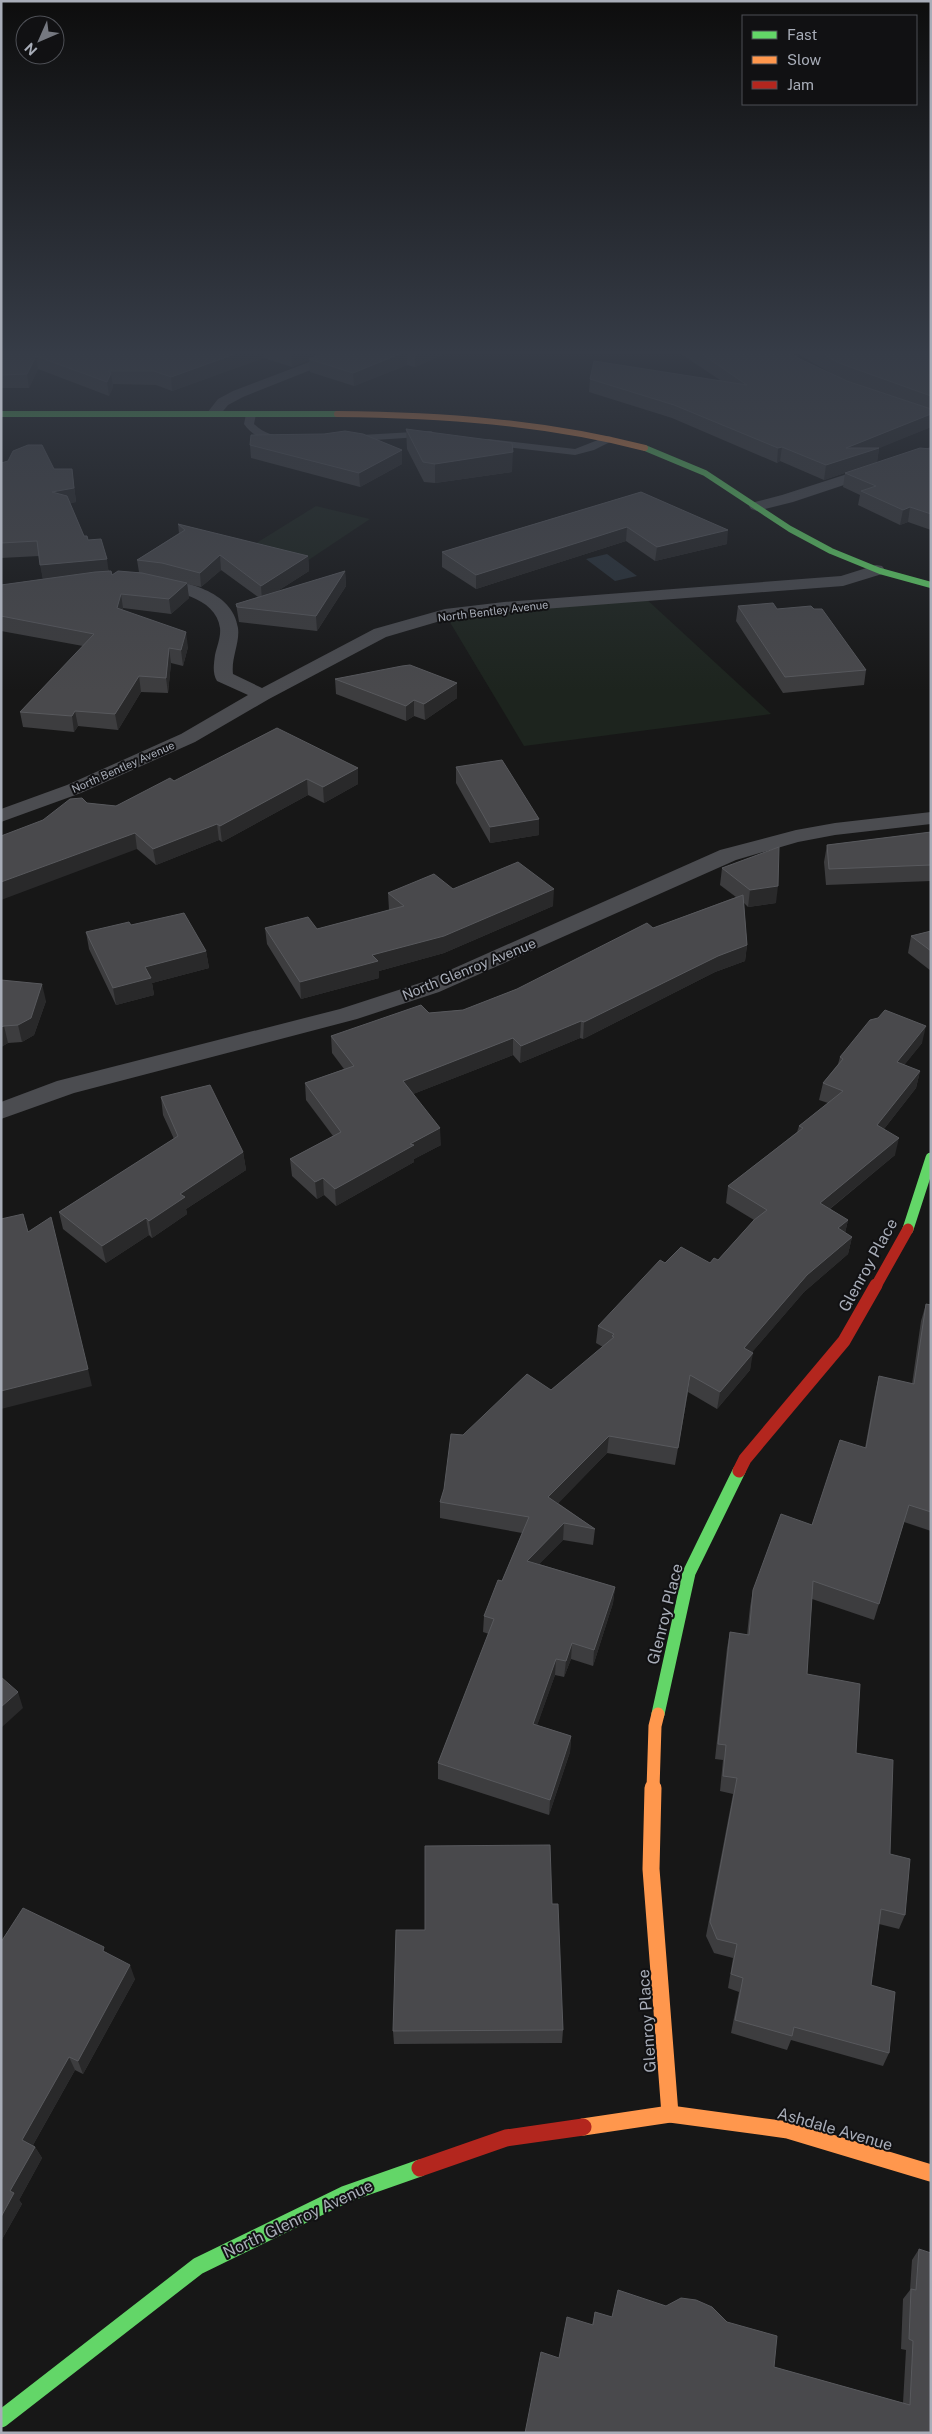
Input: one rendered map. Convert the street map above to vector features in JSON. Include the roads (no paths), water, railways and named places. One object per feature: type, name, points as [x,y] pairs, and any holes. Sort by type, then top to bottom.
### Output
[{"type":"main road","points":[[685,464],[715,478],[802,537],[876,570],[931,585]]},
{"type":"main road","name":"Glenroy Place","points":[[670,2114],[651,1869],[655,1726],[689,1573],[745,1459],[844,1341],[908,1228],[931,1158]]},
{"type":"main road","name":"Ashdale Avenue","points":[[670,2114],[788,2130],[931,2174]]},
{"type":"main road","name":"North Glenroy Avenue","points":[[1,2419],[198,2266],[346,2194],[506,2138],[670,2114]]},
{"type":"street","points":[[757,506],[787,499],[893,464]]},
{"type":"street","name":"North Bentley Avenue","points":[[1,816],[74,789],[188,738],[380,633],[446,614],[504,607],[843,581],[876,570]]},
{"type":"street","points":[[138,579],[169,584],[203,596],[223,610],[229,628],[222,664],[224,677],[262,696]]},
{"type":"street","name":"North Glenroy Avenue","points":[[1,1112],[66,1087],[348,1014],[431,988],[728,855],[819,832],[931,818]]}]
